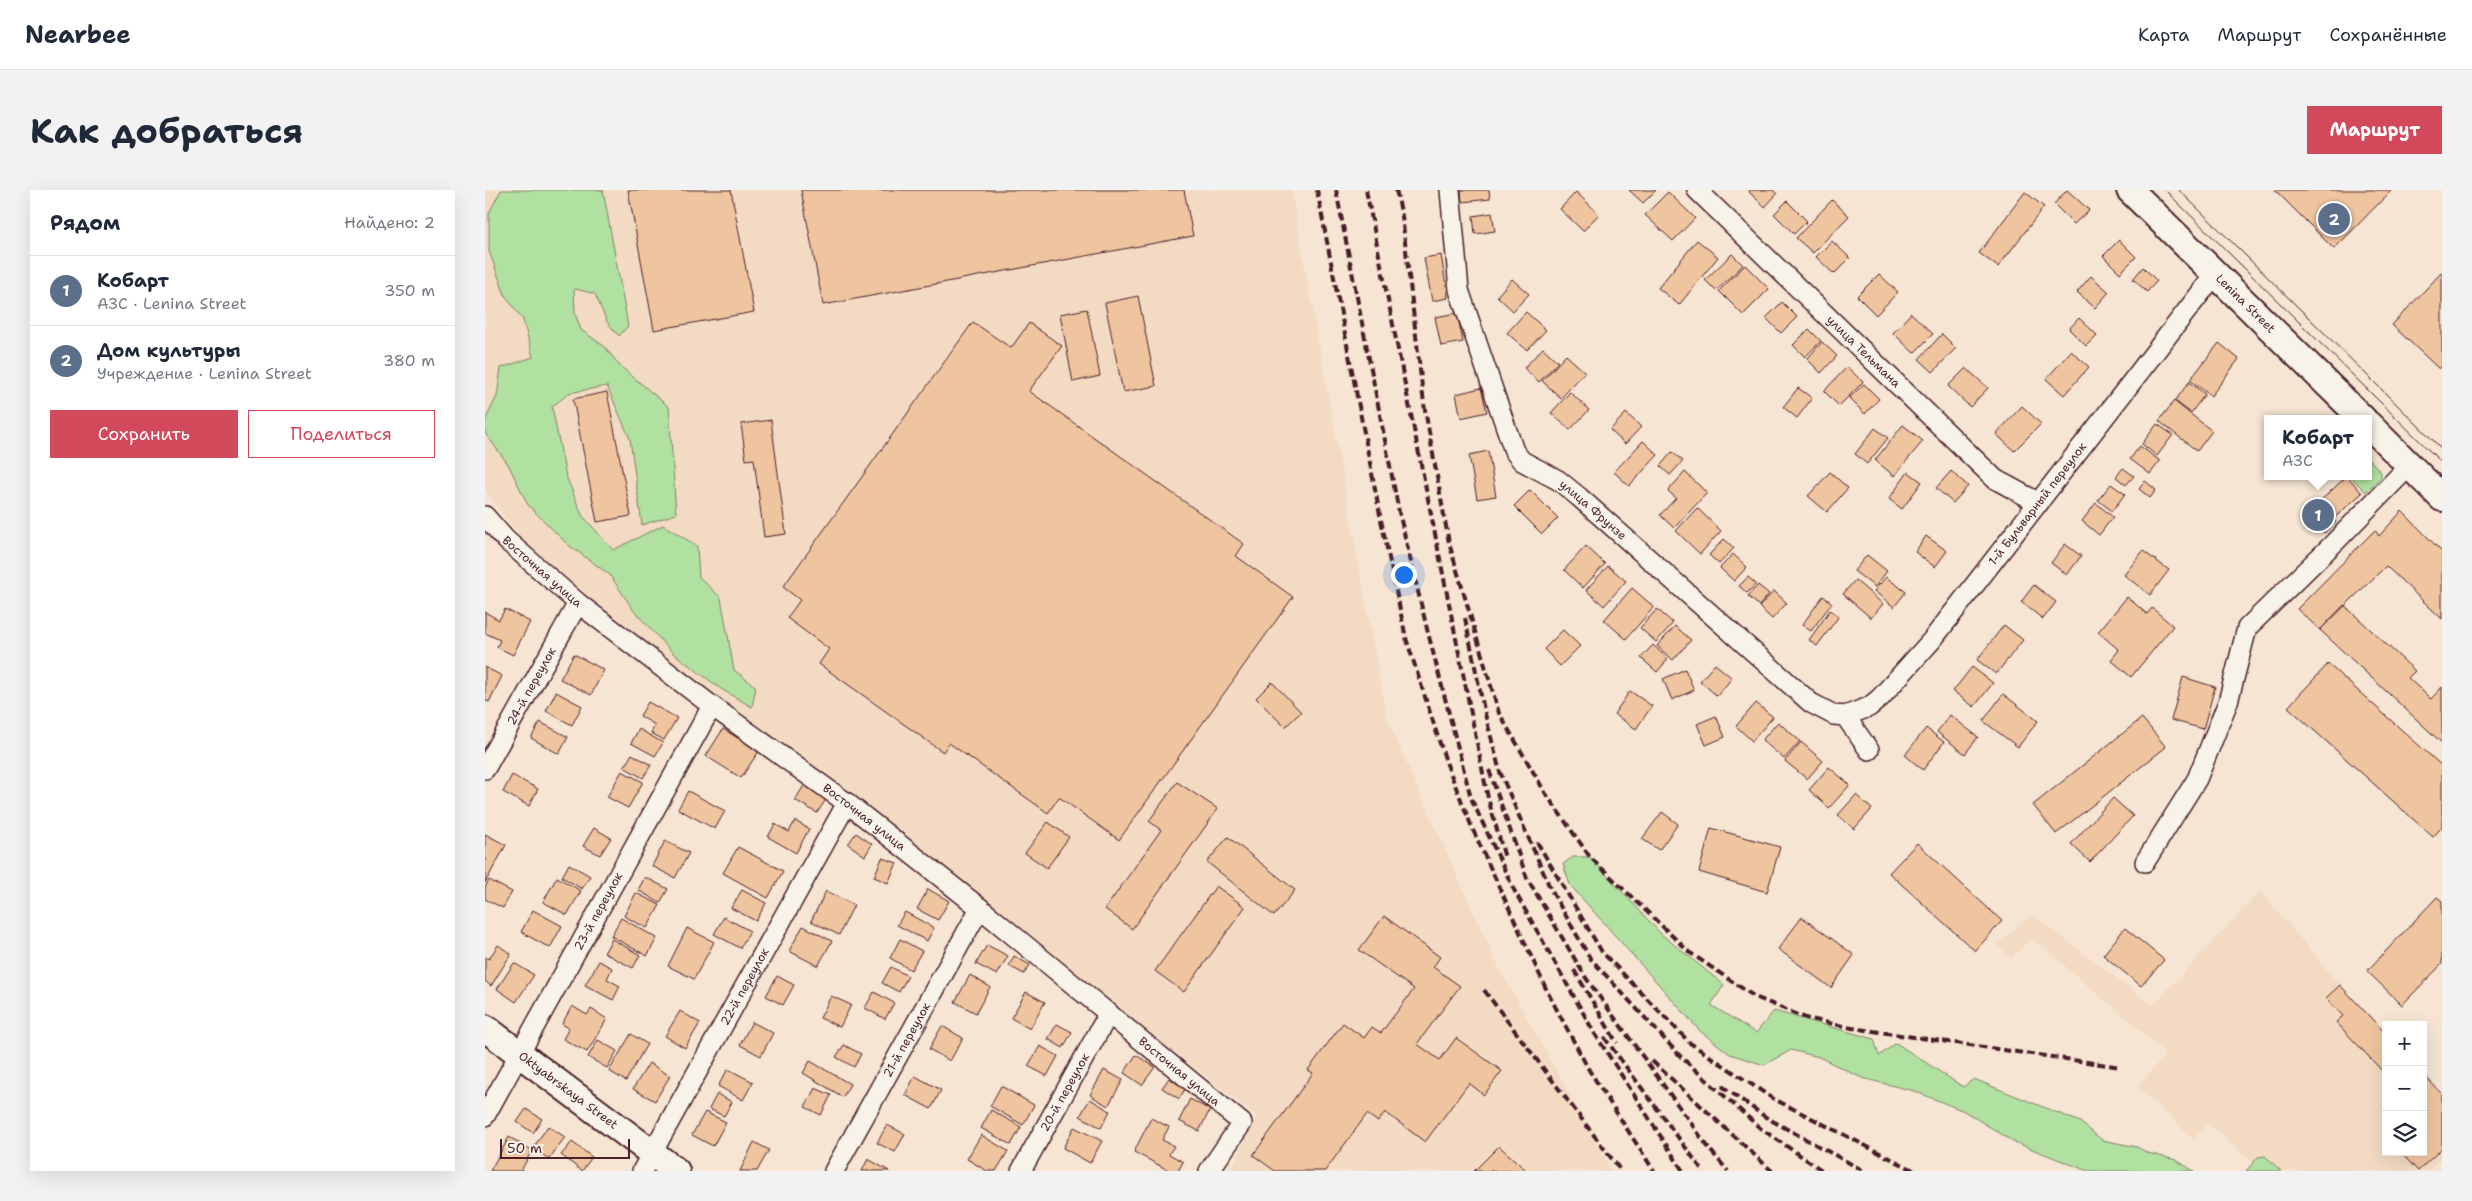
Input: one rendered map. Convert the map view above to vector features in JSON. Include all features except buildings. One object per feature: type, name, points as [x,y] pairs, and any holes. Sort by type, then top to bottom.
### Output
[{"type":"main road","name":"Lenina Street","points":[[2129,190],[2359,415]]},
{"type":"main road","points":[[2372,428],[2442,498]]},
{"type":"main road","name":"Oktyabrskaya Street","points":[[485,1028],[518,1053],[647,1162],[676,1171]]},
{"type":"street","name":"улица Фрунзе","points":[[1450,190],[1459,290],[1514,451],[1522,461],[1558,480],[1811,702],[1834,715],[1845,716]]},
{"type":"street","name":"улица Тельмана","points":[[1697,190],[1995,479],[2039,503]]},
{"type":"street","name":"1-й Бульварный переулок","points":[[1845,716],[1869,707],[1880,698],[1932,640],[2216,274]]},
{"type":"street","points":[[2145,862],[2197,779],[2228,702],[2247,628],[2410,465]]},
{"type":"street","name":"Восточная улица","points":[[485,516],[506,540],[578,603],[712,706],[847,803],[981,908],[1242,1123],[1209,1171]]},
{"type":"street","name":"24-й переулок","points":[[485,769],[578,603]]},
{"type":"street","name":"23-й переулок","points":[[485,1116],[518,1053],[712,706]]},
{"type":"street","points":[[1845,716],[1869,750]]},
{"type":"street","name":"22-й переулок","points":[[647,1162],[847,803]]},
{"type":"street","name":"21-й переулок","points":[[834,1171],[981,908]]},
{"type":"street","name":"20-й переулок","points":[[1021,1171],[1109,1013]]},
{"type":"shaded area","points":[[485,190],[1291,190],[1387,720],[1495,960],[1612,1171],[1230,1171],[1257,1116],[535,556],[485,492]]},
{"type":"shaded area","points":[[2260,891],[2340,985],[2382,1030],[2382,1156],[2427,1156],[2427,1078],[2442,1094],[2442,1157],[2428,1171],[2262,1171],[2208,1123],[2193,1139],[2138,1086],[2167,1053],[2032,938],[2011,959],[1997,944],[2032,914],[2153,1006]]},
{"type":"green space","points":[[501,190],[603,190],[628,326],[619,336],[607,322],[595,294],[576,289],[574,290],[575,313],[581,330],[604,346],[620,366],[669,407],[676,514],[642,525],[630,439],[607,386],[569,393],[552,407],[566,476],[582,515],[613,550],[663,525],[697,546],[699,577],[721,598],[734,670],[756,687],[752,707],[721,689],[673,653],[634,611],[610,575],[567,544],[528,505],[508,464],[485,433],[485,421],[497,396],[501,368],[533,357],[523,320],[505,295],[489,251],[489,213]]},
{"type":"green space","points":[[2372,462],[2381,472],[2381,477],[2366,492],[2354,480],[2372,480]]},
{"type":"green space","points":[[1573,857],[1590,857],[1661,934],[1724,985],[1711,1005],[1756,1033],[1774,1011],[1874,1039],[1879,1056],[1896,1043],[1963,1087],[1974,1079],[2080,1122],[2102,1140],[2137,1147],[2148,1153],[2176,1160],[2194,1171],[2088,1171],[2014,1142],[1964,1111],[1914,1091],[1862,1078],[1819,1057],[1791,1050],[1764,1065],[1730,1054],[1700,1031],[1570,885],[1563,864]]},
{"type":"green space","points":[[2265,1156],[2281,1171],[2246,1171],[2258,1157]]},
{"type":"tram line","points":[[2165,190],[2442,463]]},
{"type":"tram line","points":[[2179,190],[2442,449]]},
{"type":"railway","points":[[1317,190],[1381,520],[1406,638],[1446,762],[1473,830],[1548,993],[1589,1070],[1654,1171]]},
{"type":"railway","points":[[1336,190],[1399,512],[1471,798],[1514,890],[1595,1034],[1683,1171]]},
{"type":"railway","points":[[1366,190],[1488,798],[1505,858]]},
{"type":"railway","points":[[1396,190],[1402,216],[1424,404],[1449,543],[1499,713],[1546,794],[1590,857],[1689,952],[1755,997],[1806,1018],[1852,1028],[2121,1067]]},
{"type":"railway","points":[[1465,618],[1484,710],[1500,772],[1551,890],[1590,958],[1681,1057],[1760,1128],[1823,1171]]},
{"type":"railway","points":[[1489,770],[1527,878],[1586,978],[1711,1151],[1728,1171]]},
{"type":"railway","points":[[1537,842],[1602,952],[1690,1043],[1772,1098],[1915,1171]]},
{"type":"railway","points":[[1574,970],[1617,1043]]},
{"type":"railway","points":[[1484,990],[1621,1171]]},
{"type":"railway","points":[[1604,1037],[1703,1171]]},
{"type":"railway","points":[[1652,1061],[1772,1171]]},
{"type":"railway","points":[[1722,1086],[1767,1118],[1864,1171]]},
{"type":"place","name":"Дом культуры","points":[[2334,219]]},
{"type":"place","name":"Кобарт","points":[[2318,515]]}]
